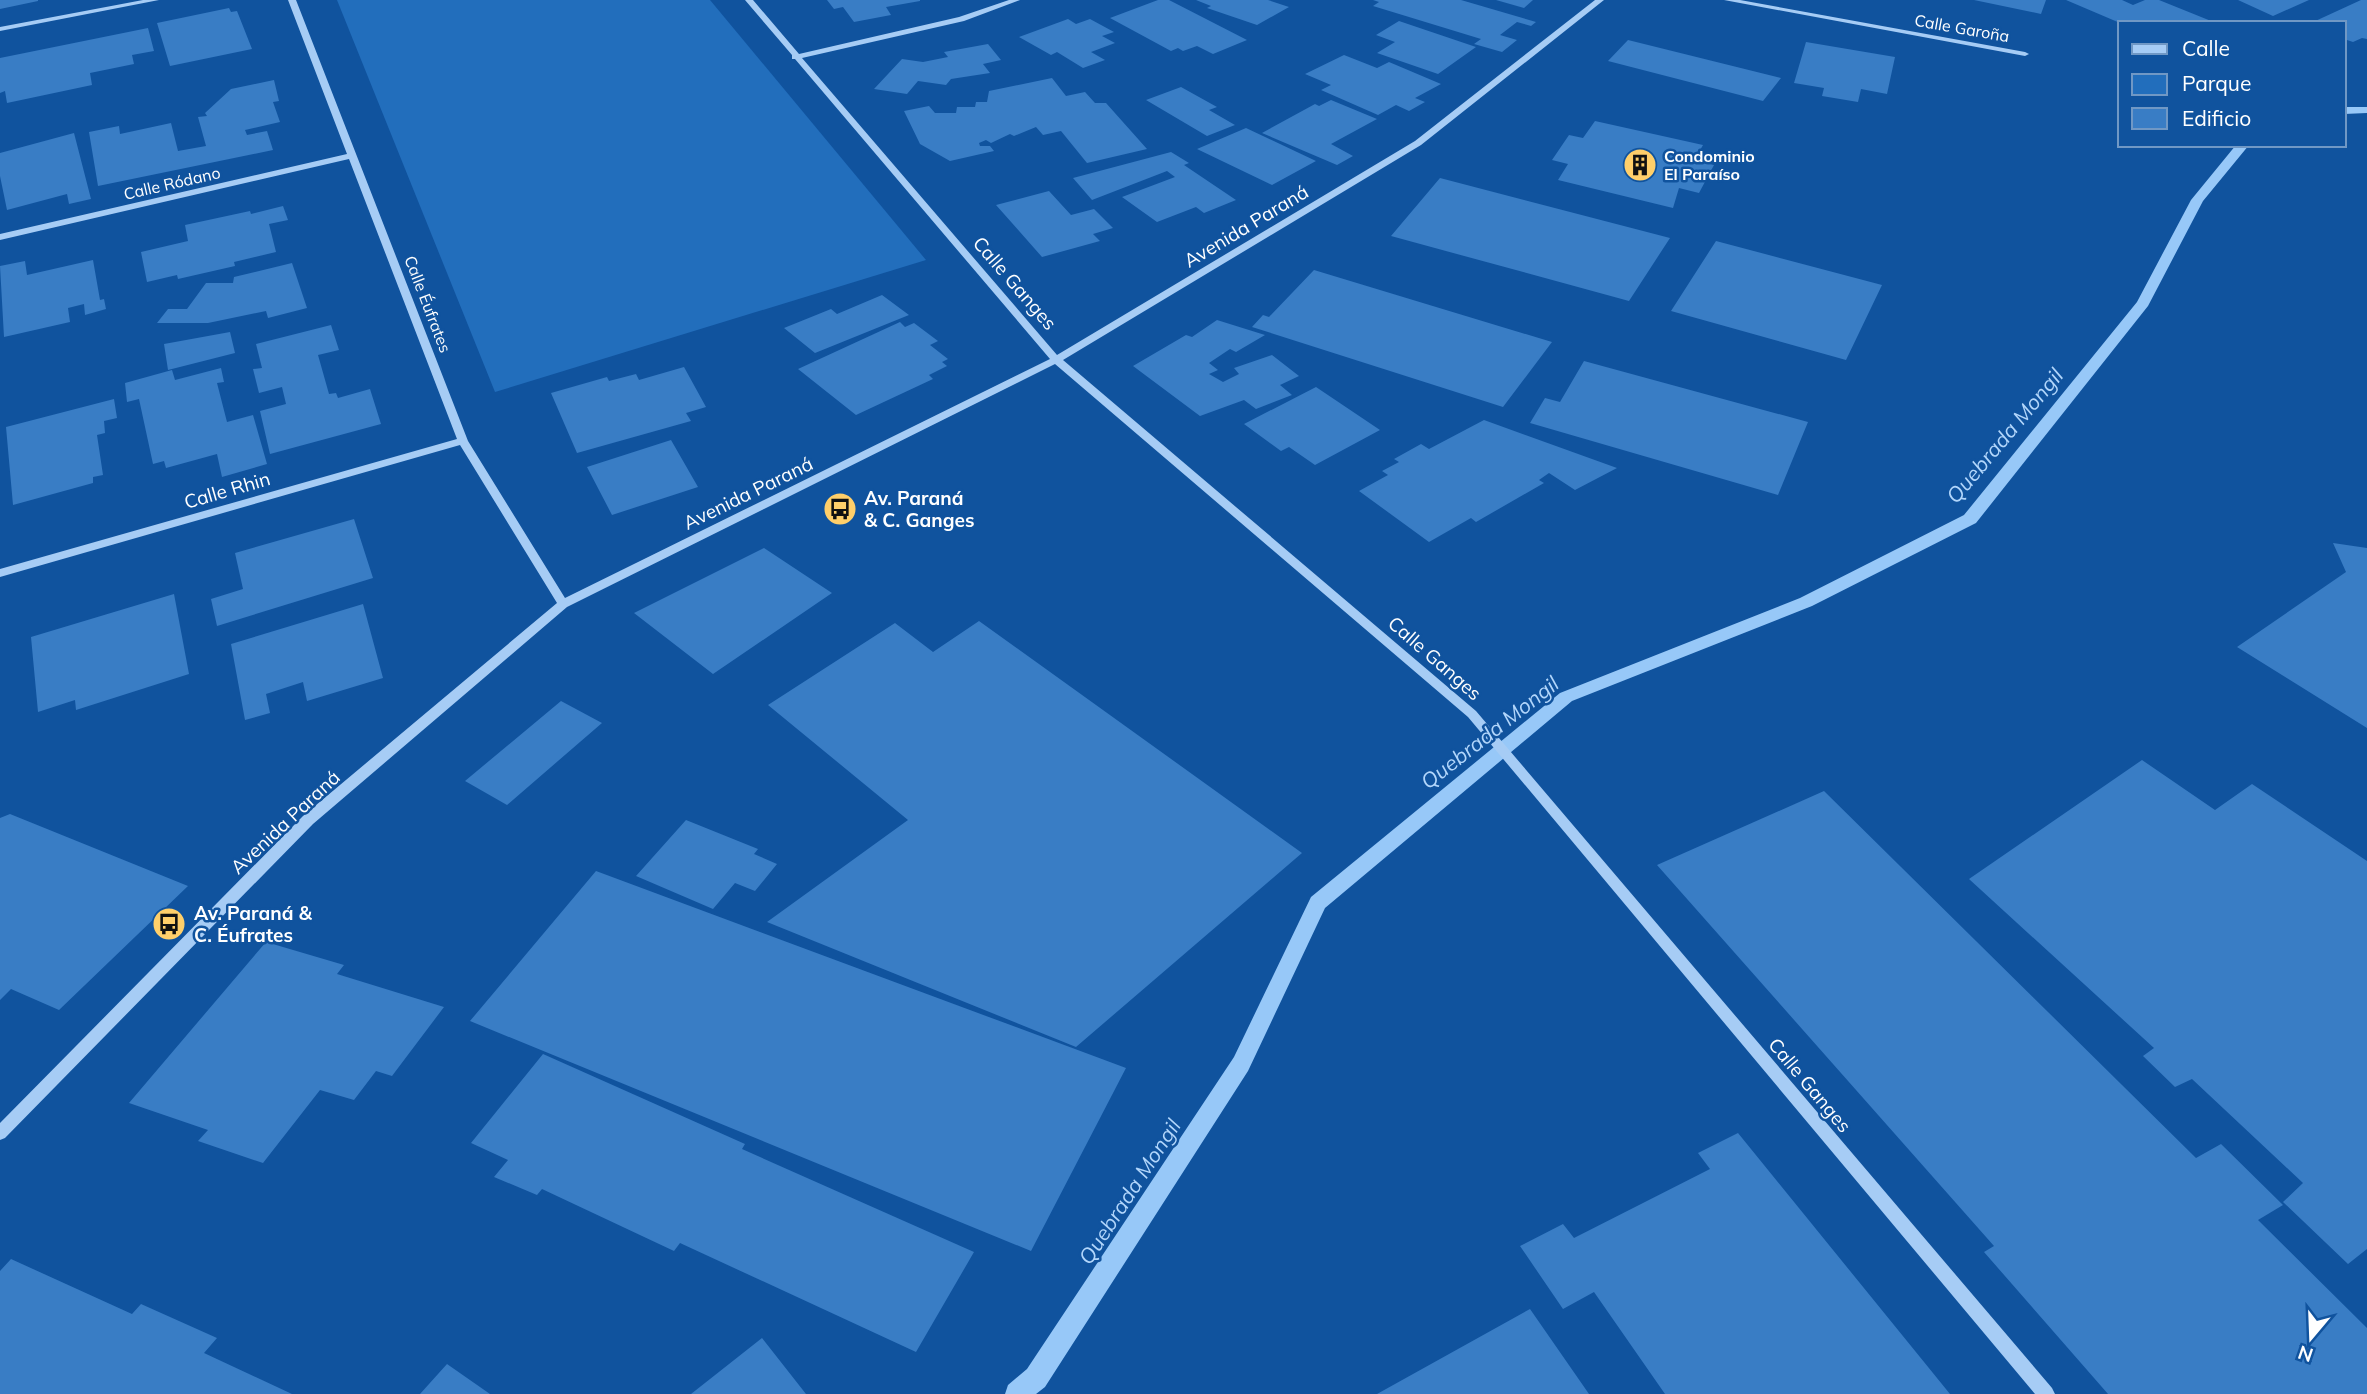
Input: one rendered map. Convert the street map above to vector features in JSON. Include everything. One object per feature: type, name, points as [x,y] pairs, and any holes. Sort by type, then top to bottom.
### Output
[{"type":"street","points":[[0,29],[155,0]]},
{"type":"street","name":"Calle Éufrates","points":[[292,0],[350,156],[384,233],[463,441],[563,604]]},
{"type":"street","name":"Calle Ganges","points":[[749,0],[1056,360],[1472,714],[2046,1394]]},
{"type":"street","points":[[795,57],[961,19],[1016,0]]},
{"type":"street","name":"Avenida Paraná","points":[[0,1133],[308,820],[563,604],[1056,360],[1418,143],[1600,0]]},
{"type":"street","name":"Calle Garoña","points":[[1728,0],[2025,54]]},
{"type":"street","name":"Calle Ródano","points":[[0,237],[350,156]]},
{"type":"street","name":"Calle Rhin","points":[[0,573],[463,441]]},
{"type":"green space","points":[[337,0],[710,0],[926,260],[495,392]]},
{"type":"building","points":[[0,0],[38,0],[38,1],[0,9]]},
{"type":"building","points":[[827,0],[920,1],[886,7],[891,15],[854,22],[843,7],[834,9]]},
{"type":"building","points":[[1158,0],[1169,0],[1247,40],[1213,54],[1197,46],[1183,51],[1178,48],[1171,51],[1110,18]]},
{"type":"building","points":[[1196,0],[1268,0],[1289,7],[1257,25],[1207,8],[1211,6]]},
{"type":"building","points":[[1373,0],[1461,0],[1536,22],[1531,26],[1517,22],[1500,35],[1517,40],[1502,52],[1474,44],[1481,39],[1373,6],[1379,2]]},
{"type":"building","points":[[1496,0],[1533,0],[1524,8]]},
{"type":"building","points":[[1974,0],[2046,0],[2041,14]]},
{"type":"building","points":[[2066,0],[2122,0],[2133,5],[2145,0],[2159,0],[2211,21],[2118,21]]},
{"type":"building","points":[[2238,0],[2309,0],[2273,16]]},
{"type":"building","points":[[2361,0],[2367,0],[2367,39],[2353,42],[2346,40],[2346,21],[2315,21]]},
{"type":"building","points":[[229,8],[231,12],[237,11],[252,49],[170,66],[157,23]]},
{"type":"building","points":[[1068,19],[1076,24],[1090,19],[1114,32],[1102,36],[1115,43],[1091,52],[1105,60],[1083,68],[1057,52],[1051,55],[1019,37]]},
{"type":"building","points":[[1399,21],[1476,47],[1438,74],[1377,53],[1395,42],[1376,35]]},
{"type":"building","points":[[148,28],[154,51],[132,55],[134,64],[90,73],[92,85],[7,103],[5,91],[0,93],[0,58]]},
{"type":"building","points":[[1628,40],[1781,78],[1763,101],[1608,61]]},
{"type":"building","points":[[1806,42],[1895,57],[1887,94],[1861,89],[1858,102],[1822,96],[1824,88],[1794,83]]},
{"type":"building","points":[[988,44],[1001,60],[983,64],[990,73],[951,79],[946,85],[918,81],[907,94],[874,89],[902,59],[923,62],[948,57],[944,52]]},
{"type":"building","points":[[1344,55],[1377,68],[1389,62],[1441,84],[1415,98],[1425,102],[1409,111],[1396,105],[1378,115],[1321,90],[1331,85],[1305,74]]},
{"type":"building","points":[[1052,78],[1066,96],[1085,92],[1095,103],[1106,103],[1147,149],[1087,163],[1061,131],[1043,135],[1036,127],[1014,136],[1010,134],[991,143],[986,140],[979,143],[980,146],[990,146],[994,151],[950,161],[920,144],[904,111],[929,106],[935,113],[956,113],[957,107],[975,107],[976,102],[987,102],[989,91]]},
{"type":"building","points":[[274,80],[279,101],[273,102],[280,122],[245,130],[247,135],[267,131],[273,150],[98,186],[89,132],[119,126],[120,134],[171,123],[178,151],[206,146],[198,117],[207,116],[205,113],[231,89]]},
{"type":"building","points":[[1181,87],[1217,107],[1209,110],[1235,125],[1207,136],[1146,100]]},
{"type":"building","points":[[1331,100],[1377,119],[1331,144],[1353,156],[1337,165],[1262,133],[1315,104],[1319,106]]},
{"type":"building","name":"Condominio El Paraíso","points":[[1595,121],[1703,145],[1694,161],[1714,165],[1699,193],[1679,188],[1673,208],[1558,180],[1568,164],[1552,160],[1569,135],[1583,138]]},
{"type":"building","points":[[1246,128],[1316,161],[1272,185],[1197,149]]},
{"type":"building","points":[[74,133],[91,199],[69,204],[67,194],[7,210],[0,176],[0,153]]},
{"type":"building","points":[[1171,152],[1189,163],[1184,165],[1236,200],[1204,213],[1196,207],[1157,222],[1122,197],[1175,177],[1167,171],[1092,200],[1073,178]]},
{"type":"building","points":[[1440,178],[1670,238],[1629,301],[1391,236]]},
{"type":"building","points":[[1049,191],[1071,215],[1094,209],[1113,228],[1093,234],[1100,241],[1042,257],[996,205]]},
{"type":"building","points":[[283,206],[288,220],[269,224],[276,252],[234,262],[235,266],[178,279],[177,275],[147,282],[141,252],[188,241],[185,225]]},
{"type":"building","points":[[1716,241],[1882,285],[1846,360],[1671,311]]},
{"type":"building","points":[[93,260],[100,300],[104,299],[106,309],[85,315],[84,304],[68,308],[70,322],[4,337],[0,266],[25,261],[27,275]]},
{"type":"building","points":[[292,263],[307,308],[268,318],[266,311],[208,323],[157,323],[168,309],[187,309],[206,283],[233,283],[234,277]]},
{"type":"building","points":[[1314,270],[1552,342],[1503,407],[1252,327],[1263,315],[1269,317]]},
{"type":"building","points":[[882,295],[909,315],[815,353],[784,328],[831,309],[837,314]]},
{"type":"building","points":[[1217,320],[1265,335],[1236,352],[1230,349],[1209,363],[1218,370],[1209,374],[1223,382],[1239,374],[1234,368],[1272,355],[1299,376],[1280,385],[1292,395],[1256,409],[1244,400],[1200,416],[1133,366],[1186,335],[1192,337]]},
{"type":"building","points":[[900,322],[905,327],[914,323],[938,341],[930,345],[948,359],[942,362],[947,366],[929,375],[933,379],[856,415],[798,369]]},
{"type":"building","points":[[331,325],[339,350],[318,355],[329,394],[336,393],[338,398],[370,389],[381,424],[270,454],[260,411],[286,404],[282,387],[259,393],[253,369],[262,368],[256,344]]},
{"type":"building","points":[[230,332],[235,353],[168,370],[164,344]]},
{"type":"building","points":[[1584,361],[1808,422],[1778,495],[1530,423],[1545,398],[1560,402]]},
{"type":"building","points":[[684,367],[706,407],[686,413],[691,421],[577,453],[551,393],[607,377],[609,381],[636,374],[639,380]]},
{"type":"building","points":[[221,368],[224,382],[217,383],[227,422],[253,415],[267,464],[222,477],[217,454],[166,468],[164,461],[153,464],[139,399],[127,402],[125,383],[172,370],[175,380]]},
{"type":"building","points":[[1316,387],[1380,430],[1315,465],[1289,447],[1281,451],[1244,424]]},
{"type":"building","points":[[114,399],[117,418],[104,421],[105,433],[97,435],[103,475],[93,477],[93,483],[13,505],[6,427]]},
{"type":"building","points":[[1484,420],[1617,468],[1575,490],[1549,473],[1539,480],[1544,483],[1476,522],[1471,518],[1429,542],[1359,491],[1388,475],[1382,471],[1399,462],[1394,459],[1421,444],[1429,449]]},
{"type":"building","points":[[671,440],[698,487],[612,515],[587,467]]},
{"type":"building","points":[[354,519],[373,578],[217,626],[211,599],[243,589],[235,553]]},
{"type":"building","points":[[2333,543],[2367,548],[2367,728],[2237,647],[2346,572]]},
{"type":"building","points":[[764,548],[832,593],[713,674],[634,613]]},
{"type":"building","points":[[174,594],[189,674],[76,710],[75,700],[38,712],[31,637]]},
{"type":"building","points":[[363,604],[383,678],[307,701],[303,682],[266,694],[270,713],[245,720],[231,644]]},
{"type":"building","points":[[979,621],[1302,853],[1076,1047],[767,922],[908,820],[768,705],[895,623],[933,652]]},
{"type":"building","points":[[561,701],[602,723],[507,805],[465,781]]},
{"type":"building","points":[[2142,760],[2215,810],[2252,784],[2367,861],[2367,1249],[2348,1264],[2283,1202],[2303,1183],[2192,1079],[2175,1087],[2143,1056],[2154,1048],[1969,879]]},
{"type":"building","points":[[1824,791],[2196,1158],[2221,1144],[2283,1205],[2258,1220],[2367,1328],[2367,1394],[2108,1394],[1984,1252],[1994,1246],[1657,865]]},
{"type":"building","points":[[10,814],[188,886],[59,1010],[11,989],[0,1000],[0,818]]},
{"type":"building","points":[[686,820],[758,849],[754,854],[777,864],[755,891],[735,883],[713,909],[636,876]]},
{"type":"building","points":[[596,871],[1126,1068],[1031,1251],[470,1021]]},
{"type":"building","points":[[266,942],[344,965],[337,974],[444,1007],[392,1076],[376,1071],[354,1100],[320,1090],[263,1163],[198,1141],[208,1130],[129,1103]]},
{"type":"building","points":[[543,1054],[745,1144],[742,1149],[974,1252],[916,1352],[680,1243],[674,1251],[542,1189],[537,1195],[494,1177],[508,1160],[471,1143]]},
{"type":"building","points":[[1738,1133],[1950,1394],[1665,1394],[1594,1292],[1563,1309],[1520,1246],[1563,1224],[1574,1238],[1710,1169],[1698,1153]]},
{"type":"building","points":[[11,1259],[132,1314],[141,1304],[217,1338],[204,1353],[292,1394],[0,1394],[0,1271]]},
{"type":"building","points":[[1530,1309],[1589,1394],[1377,1394]]},
{"type":"building","points":[[762,1338],[806,1394],[691,1394]]},
{"type":"building","points":[[447,1364],[490,1394],[420,1394]]},
{"type":"waterway","name":"Quebrada Mongil","points":[[2346,111],[2367,110]]},
{"type":"waterway","name":"Quebrada Mongil","points":[[1017,1394],[1036,1378],[1241,1064],[1318,903],[1566,697],[1806,602],[1970,519],[2143,303],[2197,200],[2241,147]]},
{"type":"place","name":"Condominio El Paraíso","points":[[1640,165]]},
{"type":"place","name":"Av. Paraná & C. Ganges","points":[[840,509]]},
{"type":"place","name":"Av. Paraná & C. Éufrates","points":[[169,924]]}]
